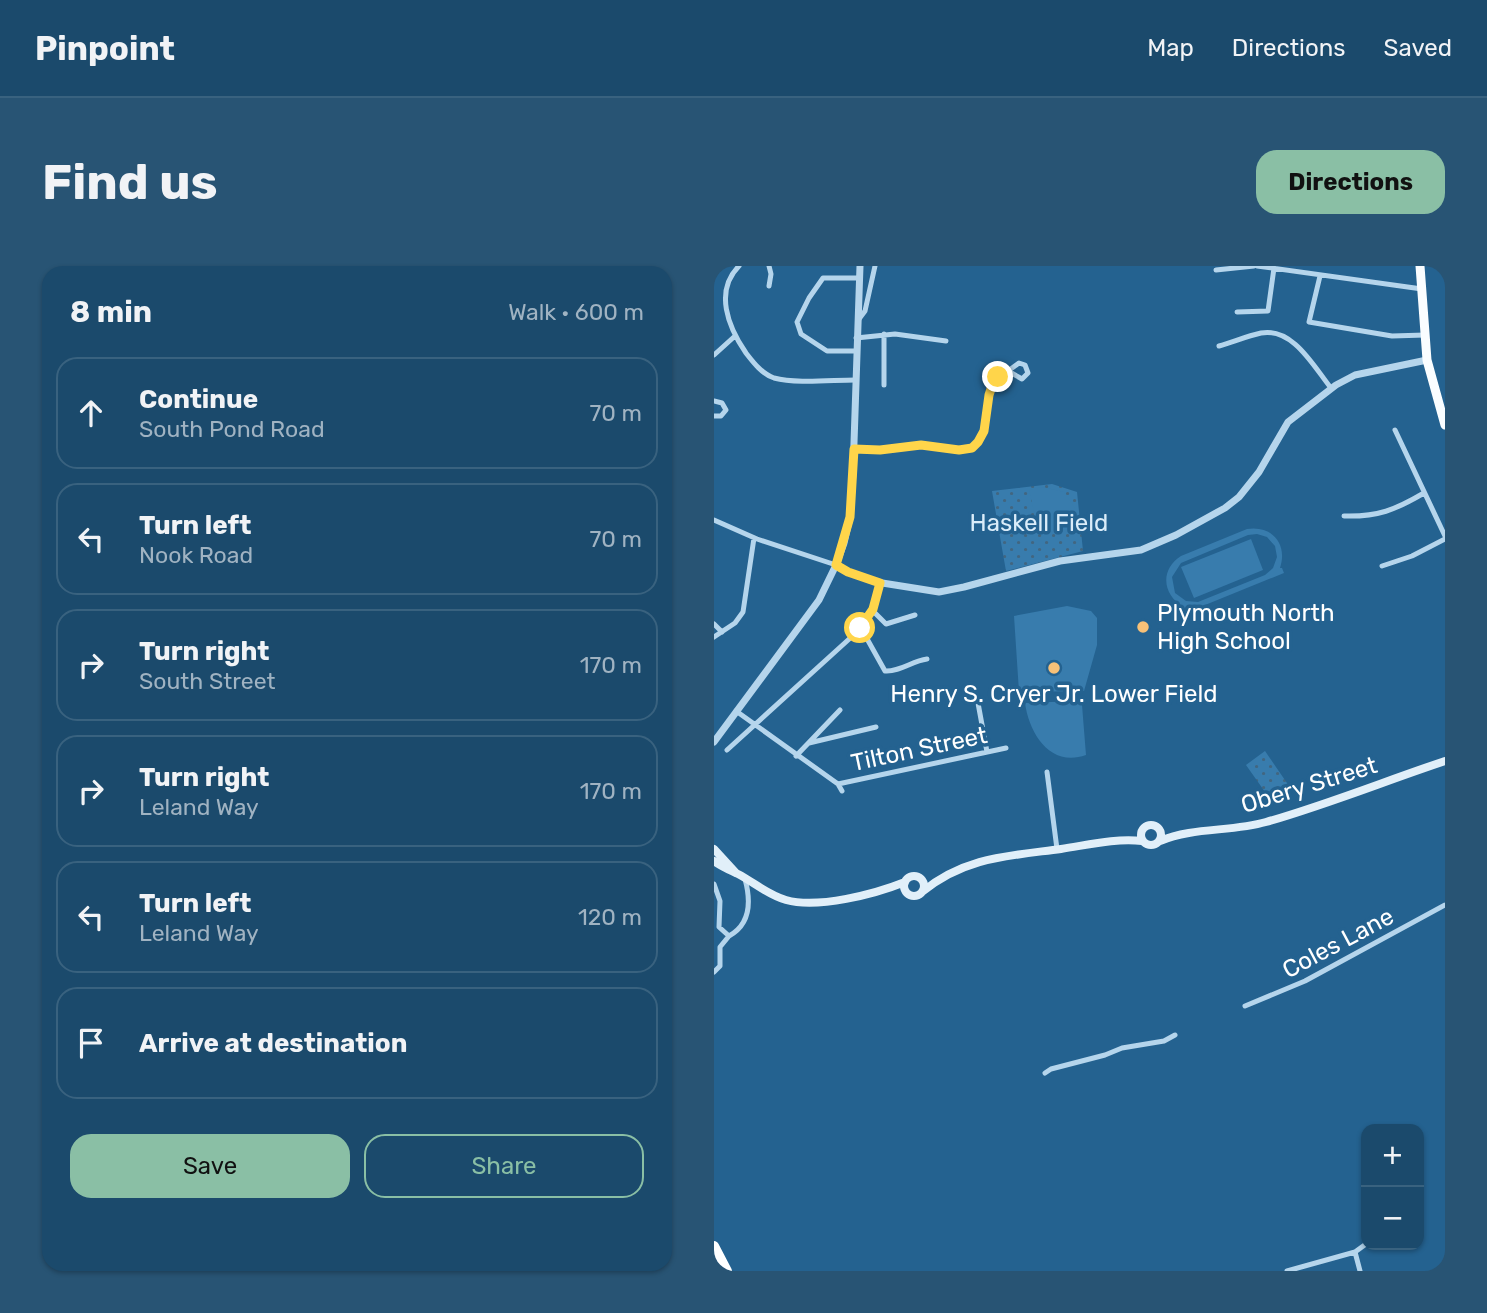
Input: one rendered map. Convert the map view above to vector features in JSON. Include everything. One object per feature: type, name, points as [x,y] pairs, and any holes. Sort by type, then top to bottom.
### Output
[{"type":"highway","points":[[714,1246],[727,1271]]},
{"type":"main road","points":[[1420,266],[1427,360],[1445,425]]},
{"type":"main road","name":"Obery Street","points":[[905,887],[911,876],[927,879],[942,876],[990,860],[1119,840],[1142,841],[1150,846],[1183,833],[1266,822],[1445,761]]},
{"type":"main road","name":"Obery Street","points":[[1119,840],[1151,825],[1160,830],[1183,833]]},
{"type":"main road","points":[[1142,830],[1142,841]]},
{"type":"main road","points":[[1160,830],[1160,841]]},
{"type":"main road","name":"Obery Street","points":[[714,849],[736,873]]},
{"type":"main road","name":"Obery Street","points":[[714,862],[776,897],[804,902],[839,899],[905,887]]},
{"type":"main road","name":"Obery Street","points":[[905,887],[914,896],[942,876]]},
{"type":"main road","points":[[919,877],[924,883],[922,892]]},
{"type":"street","points":[[739,266],[729,279],[723,300],[727,319],[735,336],[754,363],[772,377],[788,380],[855,380]]},
{"type":"street","points":[[769,266],[769,286]]},
{"type":"street","points":[[714,742],[817,603],[836,565],[850,517],[860,266]]},
{"type":"street","points":[[857,323],[864,312],[875,266]]},
{"type":"street","points":[[1216,270],[1256,266],[1422,289]]},
{"type":"street","points":[[1237,312],[1268,311],[1274,268]]},
{"type":"street","points":[[1320,275],[1309,323],[1392,336],[1425,335]]},
{"type":"street","points":[[856,351],[827,351],[801,334],[797,322],[823,278],[858,278]]},
{"type":"street","points":[[1219,346],[1263,333],[1284,336],[1296,345],[1331,388]]},
{"type":"street","points":[[856,338],[884,334],[946,341]]},
{"type":"street","points":[[884,334],[884,385]]},
{"type":"street","points":[[714,355],[735,336]]},
{"type":"street","points":[[714,520],[754,538],[836,565],[880,583],[943,592],[1060,561],[1137,551],[1225,508],[1239,497],[1259,472],[1288,422],[1331,388],[1355,375],[1427,360]]},
{"type":"street","points":[[854,449],[880,450],[921,445],[959,450],[972,448],[984,431],[992,386],[998,377],[1008,370]]},
{"type":"street","points":[[714,401],[723,404],[726,412],[721,416],[714,416]]},
{"type":"street","points":[[1382,566],[1412,556],[1445,537],[1395,430]]},
{"type":"street","points":[[1344,516],[1381,514],[1395,510],[1424,494]]},
{"type":"street","points":[[714,637],[734,623],[743,612],[754,538]]},
{"type":"street","points":[[727,750],[860,628],[872,610],[880,583]]},
{"type":"street","points":[[872,610],[886,624],[915,615]]},
{"type":"street","points":[[714,624],[722,632]]},
{"type":"street","points":[[860,628],[885,671],[898,670],[917,660],[927,659]]},
{"type":"street","points":[[978,703],[986,752]]},
{"type":"street","points":[[796,755],[840,710]]},
{"type":"street","points":[[736,711],[838,784],[842,791]]},
{"type":"street","points":[[809,743],[876,727]]},
{"type":"street","name":"Tilton Street","points":[[838,784],[1006,748]]},
{"type":"street","points":[[1047,772],[1057,849]]},
{"type":"street","points":[[714,972],[720,966],[720,947],[742,927],[746,918],[748,897],[745,878]]},
{"type":"street","points":[[714,884],[720,901],[717,930],[729,936]]},
{"type":"street","name":"Coles Lane","points":[[1245,1006],[1305,981],[1445,905]]},
{"type":"street","points":[[714,942],[720,947]]},
{"type":"street","points":[[1045,1073],[1122,1048],[1164,1041],[1175,1035]]},
{"type":"street","points":[[1287,1271],[1355,1252],[1361,1248]]},
{"type":"street","points":[[1355,1252],[1360,1271]]},
{"type":"green space","name":"Haskell Field","points":[[1052,484],[1077,492],[1083,551],[1006,571],[992,491]]},
{"type":"green space","points":[[1042,487],[1064,492],[1076,510],[1077,521],[1038,529],[1029,490]]},
{"type":"green space","points":[[1247,529],[1264,530],[1271,533],[1280,544],[1280,568],[1284,573],[1183,614],[1181,609],[1184,607],[1172,596],[1166,583],[1169,568],[1181,556]],"holes":[[[1248,535],[1267,537],[1275,546],[1277,557],[1273,568],[1265,575],[1198,602],[1186,601],[1175,593],[1172,577],[1181,563]]]},
{"type":"green space","points":[[1251,539],[1263,570],[1194,598],[1181,567]]},
{"type":"green space","name":"Henry S. Cryer Jr. Lower Field","points":[[1067,606],[1091,611],[1097,618],[1097,645],[1084,691],[1019,692],[1014,616]]},
{"type":"green space","points":[[1077,701],[1082,705],[1086,755],[1062,757],[1052,752],[1037,736],[1031,726],[1025,703]]},
{"type":"green space","points":[[1265,751],[1289,786],[1270,799],[1246,765]]},
{"type":"place","name":"Plymouth North High School","points":[[1143,627]]},
{"type":"place","name":"Henry S. Cryer Jr. Lower Field","points":[[1054,668]]},
{"type":"route","points":[[860,628],[873,609],[880,583],[836,565],[850,517],[854,449],[880,450],[921,445],[953,450],[972,448],[982,437],[989,395],[998,377]]}]
